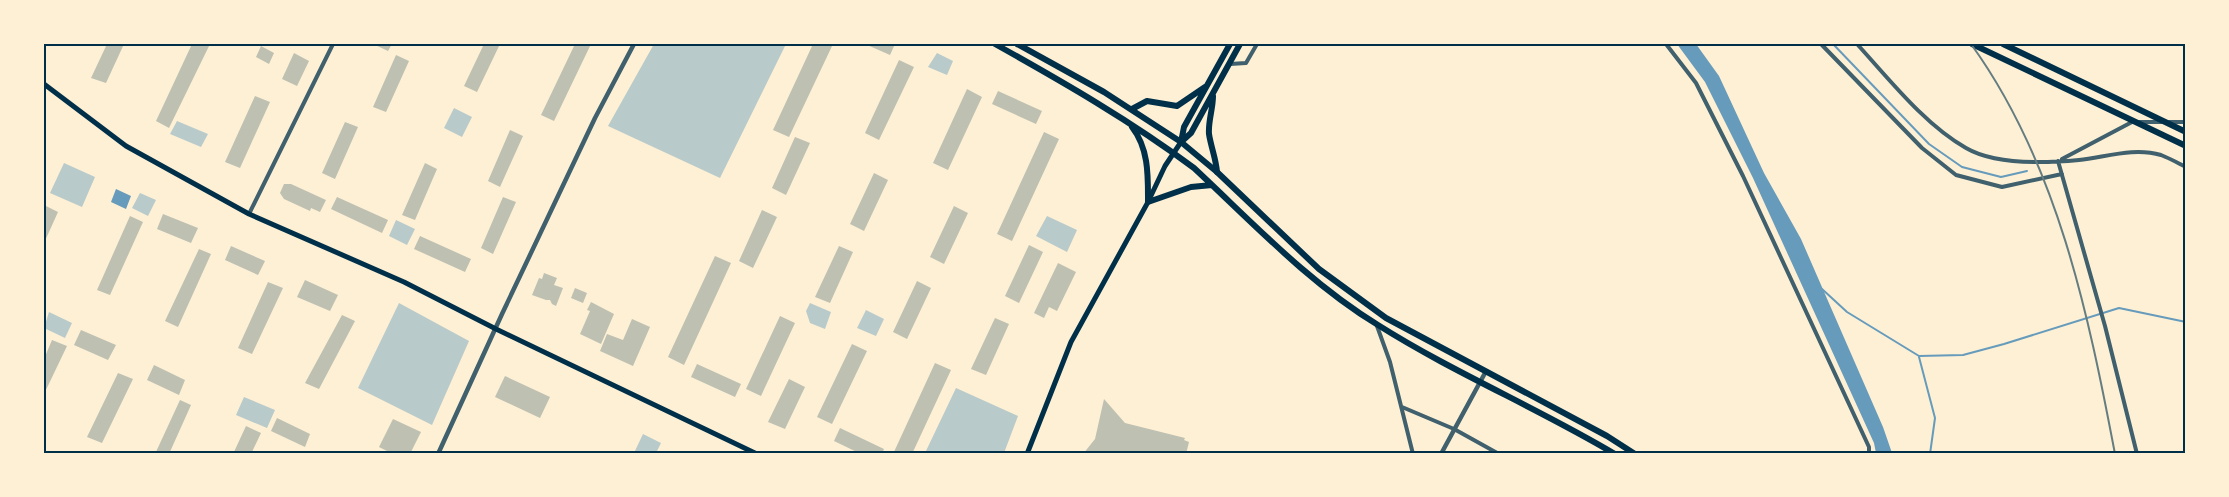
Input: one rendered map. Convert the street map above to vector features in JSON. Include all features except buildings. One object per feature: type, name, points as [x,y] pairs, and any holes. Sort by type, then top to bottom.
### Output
[{"type":"main road","points":[[995,44],[1101,104],[1174,153],[1310,276],[1377,325],[1480,383],[1615,453]]},
{"type":"main road","points":[[1017,44],[1132,109],[1180,142],[1217,172],[1319,269],[1386,318],[1635,453]]},
{"type":"main road","points":[[1027,453],[1071,342],[1148,202],[1165,166],[1180,142],[1184,127],[1230,44]]},
{"type":"main road","points":[[1180,142],[1191,133],[1240,44]]},
{"type":"main road","points":[[1972,44],[2186,147]]},
{"type":"main road","points":[[2003,44],[2186,132]]},
{"type":"main road","points":[[44,84],[126,146],[249,214],[404,282],[496,329],[757,453]]},
{"type":"main road","points":[[1132,109],[1147,101],[1178,106],[1206,87]]},
{"type":"main road","points":[[1213,94],[1209,135],[1217,172]]},
{"type":"main road","points":[[1129,123],[1140,137],[1144,149],[1148,202]]},
{"type":"main road","points":[[1148,202],[1191,187],[1212,185]]},
{"type":"street","points":[[249,214],[333,44]]},
{"type":"street","points":[[438,453],[595,118],[633,44]]},
{"type":"street","points":[[1228,64],[1246,63],[1257,44]]},
{"type":"street","points":[[1666,44],[1696,83],[1839,382],[1869,447],[1869,453]]},
{"type":"street","points":[[1821,44],[1923,148],[1956,175],[2002,187],[2062,174]]},
{"type":"street","points":[[1857,44],[1940,130],[1967,149],[1996,158],[2058,161],[2129,152],[2160,155],[2186,167]]},
{"type":"street","points":[[2058,161],[2132,122],[2186,122]]},
{"type":"street","points":[[2058,161],[2105,326],[2137,453]]},
{"type":"street","points":[[1377,325],[1390,362],[1413,453]]},
{"type":"street","points":[[1441,453],[1485,373]]},
{"type":"street","points":[[1401,406],[1454,429],[1498,453]]},
{"type":"shaded area","points":[[654,44],[786,44],[720,178],[608,126]]},
{"type":"shaded area","points":[[937,53],[953,61],[947,75],[928,67]]},
{"type":"shaded area","points":[[454,108],[472,117],[462,137],[444,128]]},
{"type":"shaded area","points":[[177,121],[208,134],[201,147],[170,134]]},
{"type":"shaded area","points":[[64,163],[95,177],[82,207],[50,193]]},
{"type":"shaded area","points":[[140,193],[156,200],[148,216],[132,208]]},
{"type":"shaded area","points":[[1047,216],[1077,230],[1067,252],[1036,236]]},
{"type":"shaded area","points":[[396,220],[415,229],[407,245],[389,236]]},
{"type":"shaded area","points":[[399,303],[469,341],[432,425],[358,388]]},
{"type":"shaded area","points":[[810,303],[831,312],[825,329],[810,323],[806,311]]},
{"type":"shaded area","points":[[866,310],[884,319],[876,336],[857,328]]},
{"type":"shaded area","points":[[49,312],[72,323],[65,338],[44,328]]},
{"type":"shaded area","points":[[956,388],[1018,416],[1004,453],[925,453]]},
{"type":"shaded area","points":[[244,397],[275,410],[267,428],[236,415]]},
{"type":"shaded area","points":[[643,434],[661,443],[656,453],[634,453]]},
{"type":"water","points":[[1677,44],[1696,44],[1719,76],[1764,173],[1801,239],[1883,427],[1892,453],[1876,453],[1874,443],[1753,178],[1705,82]]},
{"type":"water","points":[[116,189],[131,196],[126,209],[111,202]]},
{"type":"waterway","points":[[1833,44],[1929,144],[1962,167],[2001,177],[2027,171]]},
{"type":"waterway","points":[[1822,289],[1847,312],[1919,356],[1963,355],[2119,308],[2186,322]]},
{"type":"waterway","points":[[1919,357],[1935,418],[1930,454]]},
{"type":"railway","points":[[1971,44],[2001,90],[2026,138],[2065,240],[2093,347],[2115,454]]}]
